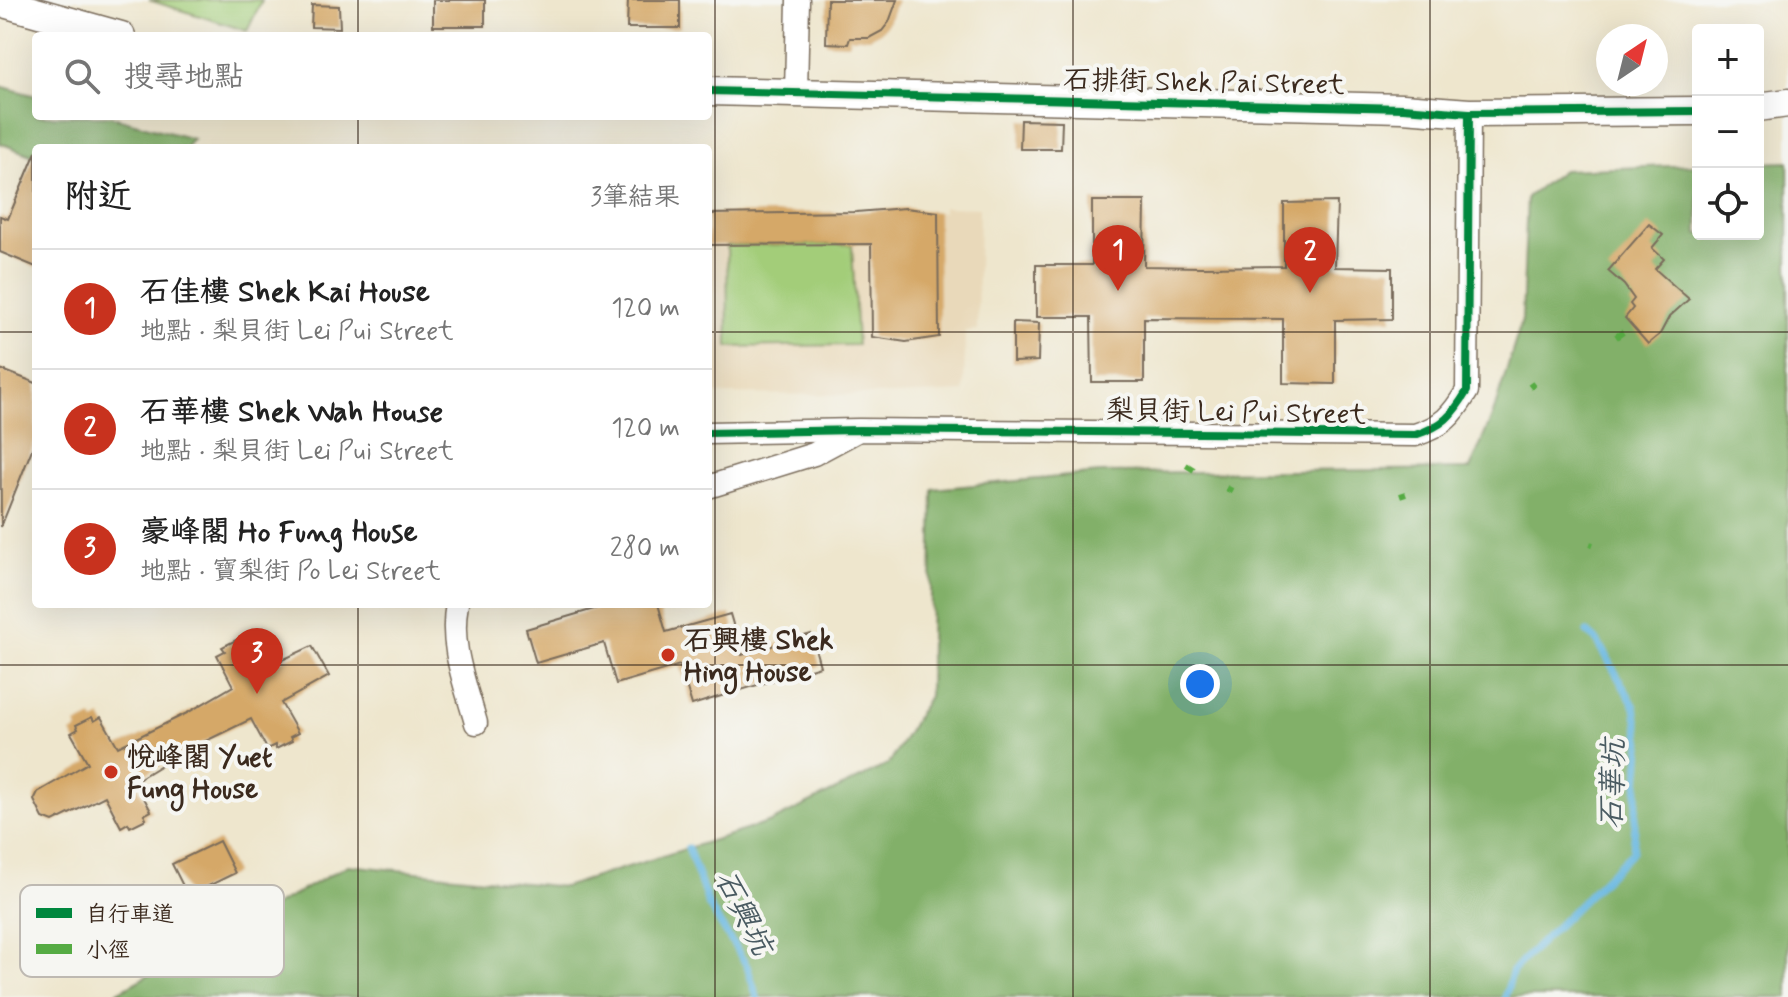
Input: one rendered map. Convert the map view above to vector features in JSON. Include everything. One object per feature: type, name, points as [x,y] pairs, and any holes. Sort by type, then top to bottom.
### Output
[{"type":"street","points":[[796,93],[798,0]]},
{"type":"street","points":[[0,2],[107,32]]},
{"type":"street","name":"石排街 Shek Pai Street","points":[[712,91],[1403,108],[1469,113],[1692,111]]},
{"type":"street","points":[[1764,106],[1788,103]]},
{"type":"street","name":"梨貝街 Lei Pui Street","points":[[712,433],[859,430],[1415,435],[1437,428],[1467,391],[1469,113]]},
{"type":"street","points":[[712,486],[814,454],[859,430]]},
{"type":"street","points":[[743,475],[745,434]]},
{"type":"street","points":[[456,608],[455,651],[476,723]]},
{"type":"shaded area","points":[[943,207],[979,208],[977,330],[965,331],[964,392],[895,395],[712,394],[712,214],[856,212],[905,208],[943,212]]},
{"type":"green space","points":[[149,0],[262,0],[247,31]]},
{"type":"green space","points":[[0,86],[32,95],[32,120],[124,120],[193,139],[189,144],[32,144],[32,155],[0,143]]},
{"type":"green space","points":[[1788,162],[1788,997],[109,997],[145,977],[284,977],[284,900],[348,865],[564,887],[771,822],[889,764],[929,696],[933,489],[1100,473],[1470,469],[1492,417],[1522,320],[1527,197],[1563,170],[1692,165],[1692,240],[1764,240],[1764,163]]},
{"type":"green space","points":[[852,244],[857,345],[728,347],[727,245]]},
{"type":"building","points":[[433,0],[485,0],[485,26],[433,26]]},
{"type":"building","points":[[628,0],[680,0],[680,28],[627,28]]},
{"type":"building","points":[[827,0],[897,0],[882,31],[869,38],[850,38],[848,44],[826,43]]},
{"type":"building","points":[[312,5],[339,6],[340,28],[311,27]]},
{"type":"building","points":[[1021,120],[1062,121],[1061,149],[1020,149]]},
{"type":"building","points":[[32,162],[32,265],[0,252],[0,216],[8,219]]},
{"type":"building","points":[[1092,201],[1145,201],[1144,266],[1201,267],[1284,266],[1284,203],[1337,202],[1335,267],[1392,268],[1392,319],[1335,320],[1335,384],[1283,383],[1283,319],[1144,318],[1144,382],[1092,382],[1091,317],[1036,317],[1036,265],[1092,265]]},
{"type":"building","points":[[905,208],[938,212],[939,337],[906,342],[872,337],[871,244],[712,245],[712,214],[856,212]]},
{"type":"building","points":[[1649,224],[1663,235],[1652,248],[1664,259],[1655,269],[1689,299],[1669,317],[1660,334],[1648,344],[1625,318],[1633,308],[1630,304],[1634,299],[1608,271]]},
{"type":"building","points":[[1013,322],[1039,323],[1038,361],[1013,362]]},
{"type":"building","points":[[0,369],[32,381],[32,449],[1,527]]},
{"type":"building","name":"石興樓 Shek Hing House","points":[[597,608],[659,608],[666,632],[730,614],[742,655],[811,634],[820,666],[692,705],[680,665],[616,684],[604,643],[536,663],[526,629]]},
{"type":"building","points":[[238,639],[240,642],[247,639],[263,669],[312,646],[329,676],[281,703],[298,733],[290,737],[292,741],[276,749],[275,745],[267,749],[251,719],[181,753],[135,781],[151,811],[144,815],[146,819],[130,827],[128,823],[121,827],[105,796],[53,822],[43,818],[34,800],[38,792],[88,763],[71,733],[78,729],[76,725],[92,717],[94,721],[101,717],[118,747],[187,713],[233,686],[217,655],[225,651],[222,647]]},
{"type":"building","points":[[219,841],[235,873],[210,885],[182,885],[172,864]]},
{"type":"waterway","name":"石華坑","points":[[1505,997],[1513,970],[1633,851],[1641,744],[1635,707],[1598,642],[1587,632]]},
{"type":"waterway","name":"石興坑","points":[[688,848],[709,906],[747,966],[757,997]]},
{"type":"marked path","points":[[1616,337],[1623,332]]},
{"type":"marked path","points":[[1530,383],[1534,388]]},
{"type":"marked path","points":[[1186,465],[1194,470]]},
{"type":"marked path","points":[[1226,488],[1232,491]]},
{"type":"marked path","points":[[1400,496],[1406,494]]},
{"type":"cycle path","points":[[712,91],[1403,108],[1469,113],[1692,111]]},
{"type":"cycle path","points":[[712,433],[859,430],[1415,435],[1425,432],[1446,419],[1467,391],[1469,113]]},
{"type":"place","name":"石佳樓 Shek Kai House","points":[[1118,291]]},
{"type":"place","name":"石華樓 Shek Wah House","points":[[1310,293]]},
{"type":"place","name":"石興樓 Shek Hing House","points":[[668,655]]},
{"type":"place","name":"豪峰閣 Ho Fung House","points":[[257,694]]},
{"type":"place","name":"悅峰閣 Yuet Fung House","points":[[111,772]]}]
